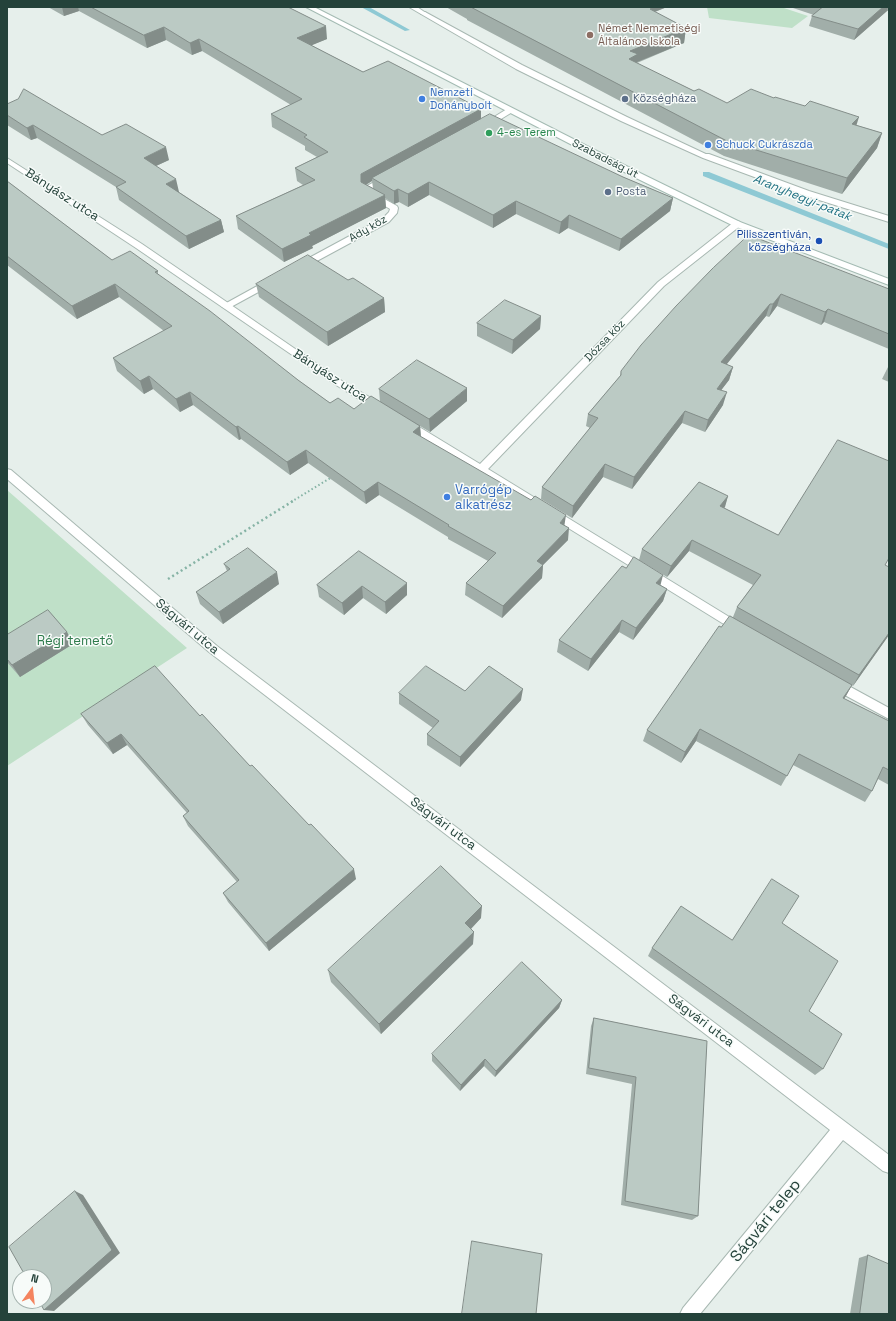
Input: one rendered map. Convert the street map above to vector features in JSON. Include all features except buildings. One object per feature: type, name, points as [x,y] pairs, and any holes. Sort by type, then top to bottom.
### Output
[{"type":"street","name":"Szabadság út","points":[[309,7],[510,111],[737,224],[889,282]]},
{"type":"street","points":[[412,7],[519,67],[624,119],[706,156],[806,193],[889,219]]},
{"type":"street","points":[[476,130],[510,111]]},
{"type":"street","name":"Bányász utca","points":[[7,160],[140,246],[339,383],[386,411]]},
{"type":"street","name":"Ady köz","points":[[289,272],[386,220],[393,213],[394,208],[366,192],[366,190],[393,175]]},
{"type":"street","name":"Dózsa köz","points":[[481,469],[661,284],[737,224]]},
{"type":"street","points":[[226,306],[275,280]]},
{"type":"street","points":[[399,419],[747,633]]},
{"type":"street","name":"Ságvári utca","points":[[7,473],[213,649],[889,1165]]},
{"type":"street","points":[[822,676],[889,714]]},
{"type":"street","name":"Ságvári telep","points":[[689,1314],[842,1128]]},
{"type":"path","points":[[184,569],[338,473]]},
{"type":"green space","points":[[707,7],[781,7],[808,16],[792,28],[709,18]]},
{"type":"green space","name":"Régi temető","points":[[7,490],[187,648],[7,766]]},
{"type":"waterway","points":[[364,7],[407,30]]},
{"type":"waterway","name":"Aranyhegyi-patak","points":[[706,174],[889,247]]},
{"type":"place","name":"Német Nemzetiségi Általános Iskola","points":[[590,35]]},
{"type":"place","name":"Nemzeti Dohánybolt","points":[[422,99]]},
{"type":"place","name":"Községháza","points":[[625,99]]},
{"type":"place","name":"4-es Terem","points":[[489,133]]},
{"type":"place","name":"Schuck Cukrászda","points":[[708,145]]},
{"type":"place","name":"Posta","points":[[608,192]]},
{"type":"place","name":"Pilisszentiván, községháza","points":[[819,241]]},
{"type":"place","name":"Varrógép alkatrész","points":[[447,497]]}]
